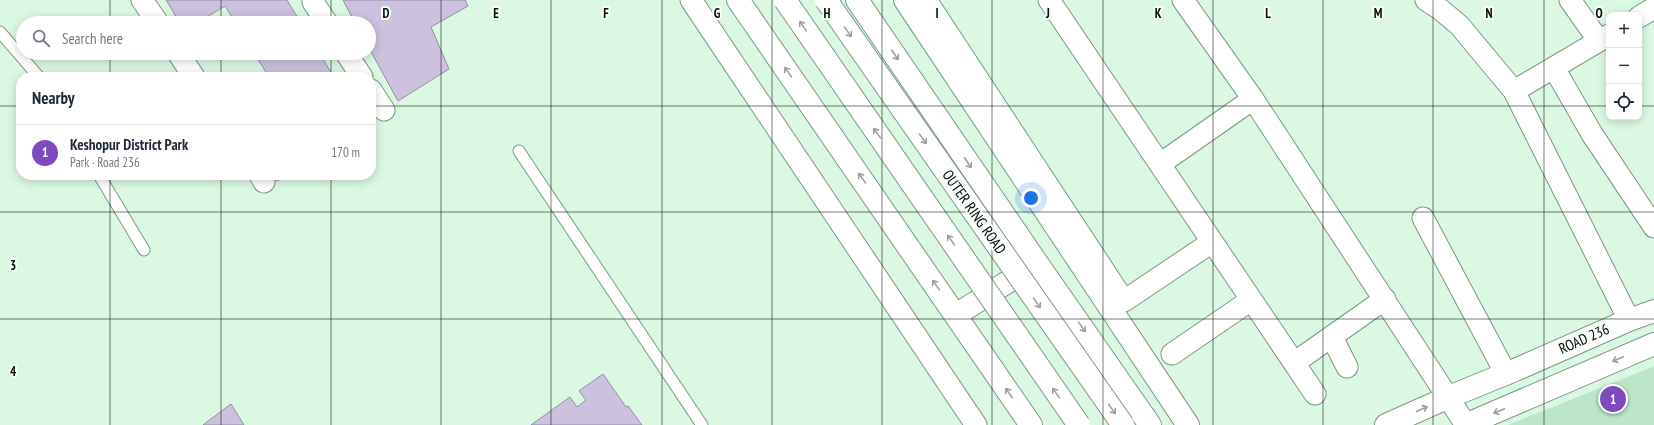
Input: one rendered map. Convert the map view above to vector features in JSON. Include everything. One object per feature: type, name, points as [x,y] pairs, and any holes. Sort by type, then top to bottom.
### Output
[{"type":"street","points":[[142,0],[153,16]]},
{"type":"street","points":[[691,0],[976,425]]},
{"type":"street","points":[[738,0],[1031,425]]},
{"type":"street","points":[[785,0],[1079,425]]},
{"type":"street","name":"OUTER RING ROAD","points":[[826,0],[1123,425]]},
{"type":"street","name":"OUTER RING ROAD","points":[[857,0],[1150,425]]},
{"type":"street","points":[[905,0],[1188,425]]},
{"type":"street","points":[[926,0],[1124,301],[1212,242]]},
{"type":"street","points":[[1049,0],[1314,394]]},
{"type":"street","points":[[1183,0],[1253,99],[1466,425],[1654,344]]},
{"type":"street","points":[[1426,0],[1441,10],[1459,26],[1514,92],[1629,320]]},
{"type":"street","points":[[1514,92],[1604,38],[1570,0]]},
{"type":"street","points":[[313,1],[323,16]]},
{"type":"street","points":[[1642,15],[1654,8]]},
{"type":"street","points":[[183,60],[191,72]]},
{"type":"street","points":[[351,60],[359,72]]},
{"type":"street","points":[[1554,68],[1592,134],[1654,227]]},
{"type":"street","points":[[376,98],[384,110]]},
{"type":"street","points":[[1160,164],[1253,99]]},
{"type":"street","points":[[1423,218],[1511,372]]},
{"type":"street","points":[[956,315],[1037,263]]},
{"type":"street","points":[[1294,363],[1385,299]]},
{"type":"street","points":[[1172,354],[1251,300]]},
{"type":"street","name":"ROAD 236","points":[[1386,425],[1629,320],[1654,311]]},
{"type":"street","points":[[1332,337],[1347,366]]},
{"type":"lane","points":[[0,32],[16,50]]},
{"type":"lane","points":[[24,60],[35,72]]},
{"type":"lane","points":[[519,151],[702,425]]},
{"type":"lane","points":[[102,180],[144,250]]},
{"type":"green space","points":[[1654,366],[1654,425],[1508,425],[1635,374]]},
{"type":"building","points":[[166,0],[287,0],[297,16],[231,16],[225,6],[209,16],[176,16]]},
{"type":"building","points":[[343,0],[465,0],[468,6],[431,27],[449,69],[398,101],[376,60],[376,16],[351,16]]},
{"type":"building","points":[[258,60],[323,60],[331,72],[266,72]]},
{"type":"building","points":[[603,374],[626,407],[628,406],[642,425],[531,425],[570,397],[577,407],[586,400],[579,391]]},
{"type":"building","points":[[231,404],[244,425],[203,425]]},
{"type":"place","name":"Keshopur District Park","points":[[1613,399]]}]
